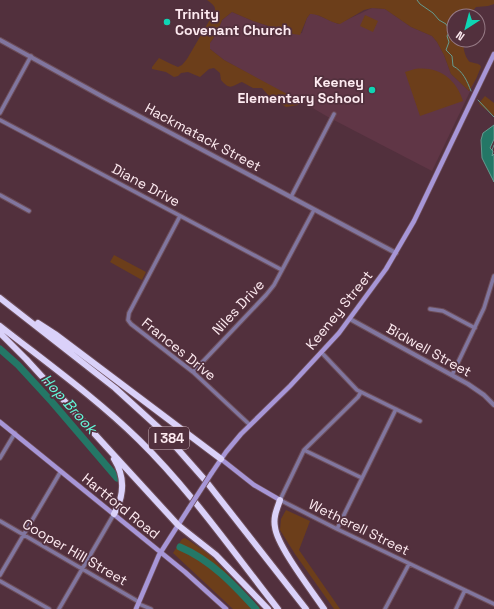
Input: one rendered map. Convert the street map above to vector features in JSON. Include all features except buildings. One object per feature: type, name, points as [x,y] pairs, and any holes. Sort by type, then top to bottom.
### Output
[{"type":"highway","name":"I 384","points":[[0,298],[115,388],[143,412],[169,438],[205,480],[306,609]]},
{"type":"highway","points":[[20,313],[52,332],[221,459]]},
{"type":"highway","name":"I 384","points":[[0,326],[95,400],[139,440],[188,493],[278,609]]},
{"type":"highway","points":[[0,333],[26,359],[178,525],[216,555],[268,609]]},
{"type":"highway","points":[[99,438],[118,464],[122,476],[122,493],[114,514]]},
{"type":"highway","points":[[280,500],[274,519],[277,536],[282,547],[324,609]]},
{"type":"main road","name":"Keeney Street","points":[[136,609],[161,552],[221,459],[233,443],[287,389],[350,320],[396,253],[414,221],[494,54]]},
{"type":"main road","name":"Hartford Road","points":[[0,422],[161,552],[226,609]]},
{"type":"main road","name":"Wetherell Street","points":[[221,459],[254,485],[280,500]]},
{"type":"street","name":"Hackmatack Street","points":[[0,40],[105,98],[396,253]]},
{"type":"street","points":[[0,113],[31,56]]},
{"type":"street","points":[[291,197],[334,114]]},
{"type":"street","name":"Diane Drive","points":[[0,120],[282,270]]},
{"type":"street","points":[[0,195],[29,211]]},
{"type":"street","name":"Niles Drive","points":[[193,372],[274,285],[314,210]]},
{"type":"street","name":"Frances Drive","points":[[180,216],[129,313],[128,320],[131,324],[193,372],[250,425]]},
{"type":"street","points":[[452,375],[484,308],[494,276]]},
{"type":"street","points":[[430,309],[444,311],[475,328]]},
{"type":"street","name":"Bidwell Street","points":[[350,320],[468,384],[494,405]]},
{"type":"street","points":[[321,352],[361,392],[420,421]]},
{"type":"street","points":[[280,500],[304,450],[358,397],[361,392]]},
{"type":"street","points":[[336,528],[396,409]]},
{"type":"street","points":[[0,458],[15,433]]},
{"type":"street","points":[[304,450],[362,478]]},
{"type":"street","points":[[0,575],[61,471]]},
{"type":"street","name":"Wetherell Street","points":[[280,500],[494,604]]},
{"type":"street","points":[[59,609],[114,514]]},
{"type":"street","name":"Cooper Hill Street","points":[[0,521],[139,603],[152,609]]},
{"type":"street","points":[[385,609],[409,564]]},
{"type":"street","points":[[0,581],[49,609]]},
{"type":"street","points":[[456,609],[465,590]]},
{"type":"shaded area","points":[[207,0],[494,0],[494,4],[488,6],[475,8],[446,8],[446,48],[464,48],[468,60],[479,64],[481,67],[469,91],[451,74],[444,55],[432,36],[411,27],[385,9],[372,8],[364,10],[340,24],[318,15],[310,14],[300,35],[253,21],[232,12],[222,20],[217,33],[210,43],[210,49],[224,60],[300,101],[298,105],[286,107],[268,95],[262,88],[253,88],[242,82],[231,87],[227,86],[221,80],[220,73],[214,68],[209,69],[200,77],[188,72],[181,73],[174,77],[166,72],[152,69],[159,58],[178,67],[182,65],[215,11],[212,3]]},
{"type":"shaded area","name":"Keeney Elementary School","points":[[372,8],[385,9],[411,27],[432,36],[444,55],[451,74],[469,91],[476,79],[432,171],[328,117],[294,97],[276,89],[224,60],[210,49],[210,43],[217,33],[222,20],[232,12],[253,21],[293,34],[302,33],[307,18],[310,14],[315,14],[338,24]]},
{"type":"shaded area","points":[[365,15],[378,21],[373,32],[360,26]]},
{"type":"shaded area","points":[[415,69],[439,72],[451,80],[460,93],[463,101],[420,116],[405,72]]},
{"type":"shaded area","points":[[485,96],[494,103],[494,116],[479,103]]},
{"type":"shaded area","points":[[494,125],[494,139],[490,148],[493,151],[492,156],[494,154],[494,182],[482,158],[481,140],[483,133]]},
{"type":"shaded area","points":[[114,255],[146,272],[142,280],[110,262]]},
{"type":"shaded area","points":[[286,510],[310,521],[299,550],[340,609],[334,609],[280,530],[281,519]]},
{"type":"shaded area","points":[[185,538],[208,553],[261,609],[233,609],[173,553],[182,539]]},
{"type":"waterway","points":[[417,0],[439,20],[446,24],[450,31],[447,36],[449,42],[446,50],[452,56],[453,66],[462,73],[471,91]]},
{"type":"waterway","points":[[478,100],[494,117]]},
{"type":"waterway","points":[[492,150],[494,145]]},
{"type":"waterway","name":"Hop Brook","points":[[0,349],[18,365],[52,402],[117,478]]},
{"type":"waterway","name":"Hop Brook","points":[[180,547],[191,552],[212,566],[256,609]]},
{"type":"place","name":"Trinity Covenant Church","points":[[167,22]]},
{"type":"place","name":"Keeney Elementary School","points":[[372,90]]}]
